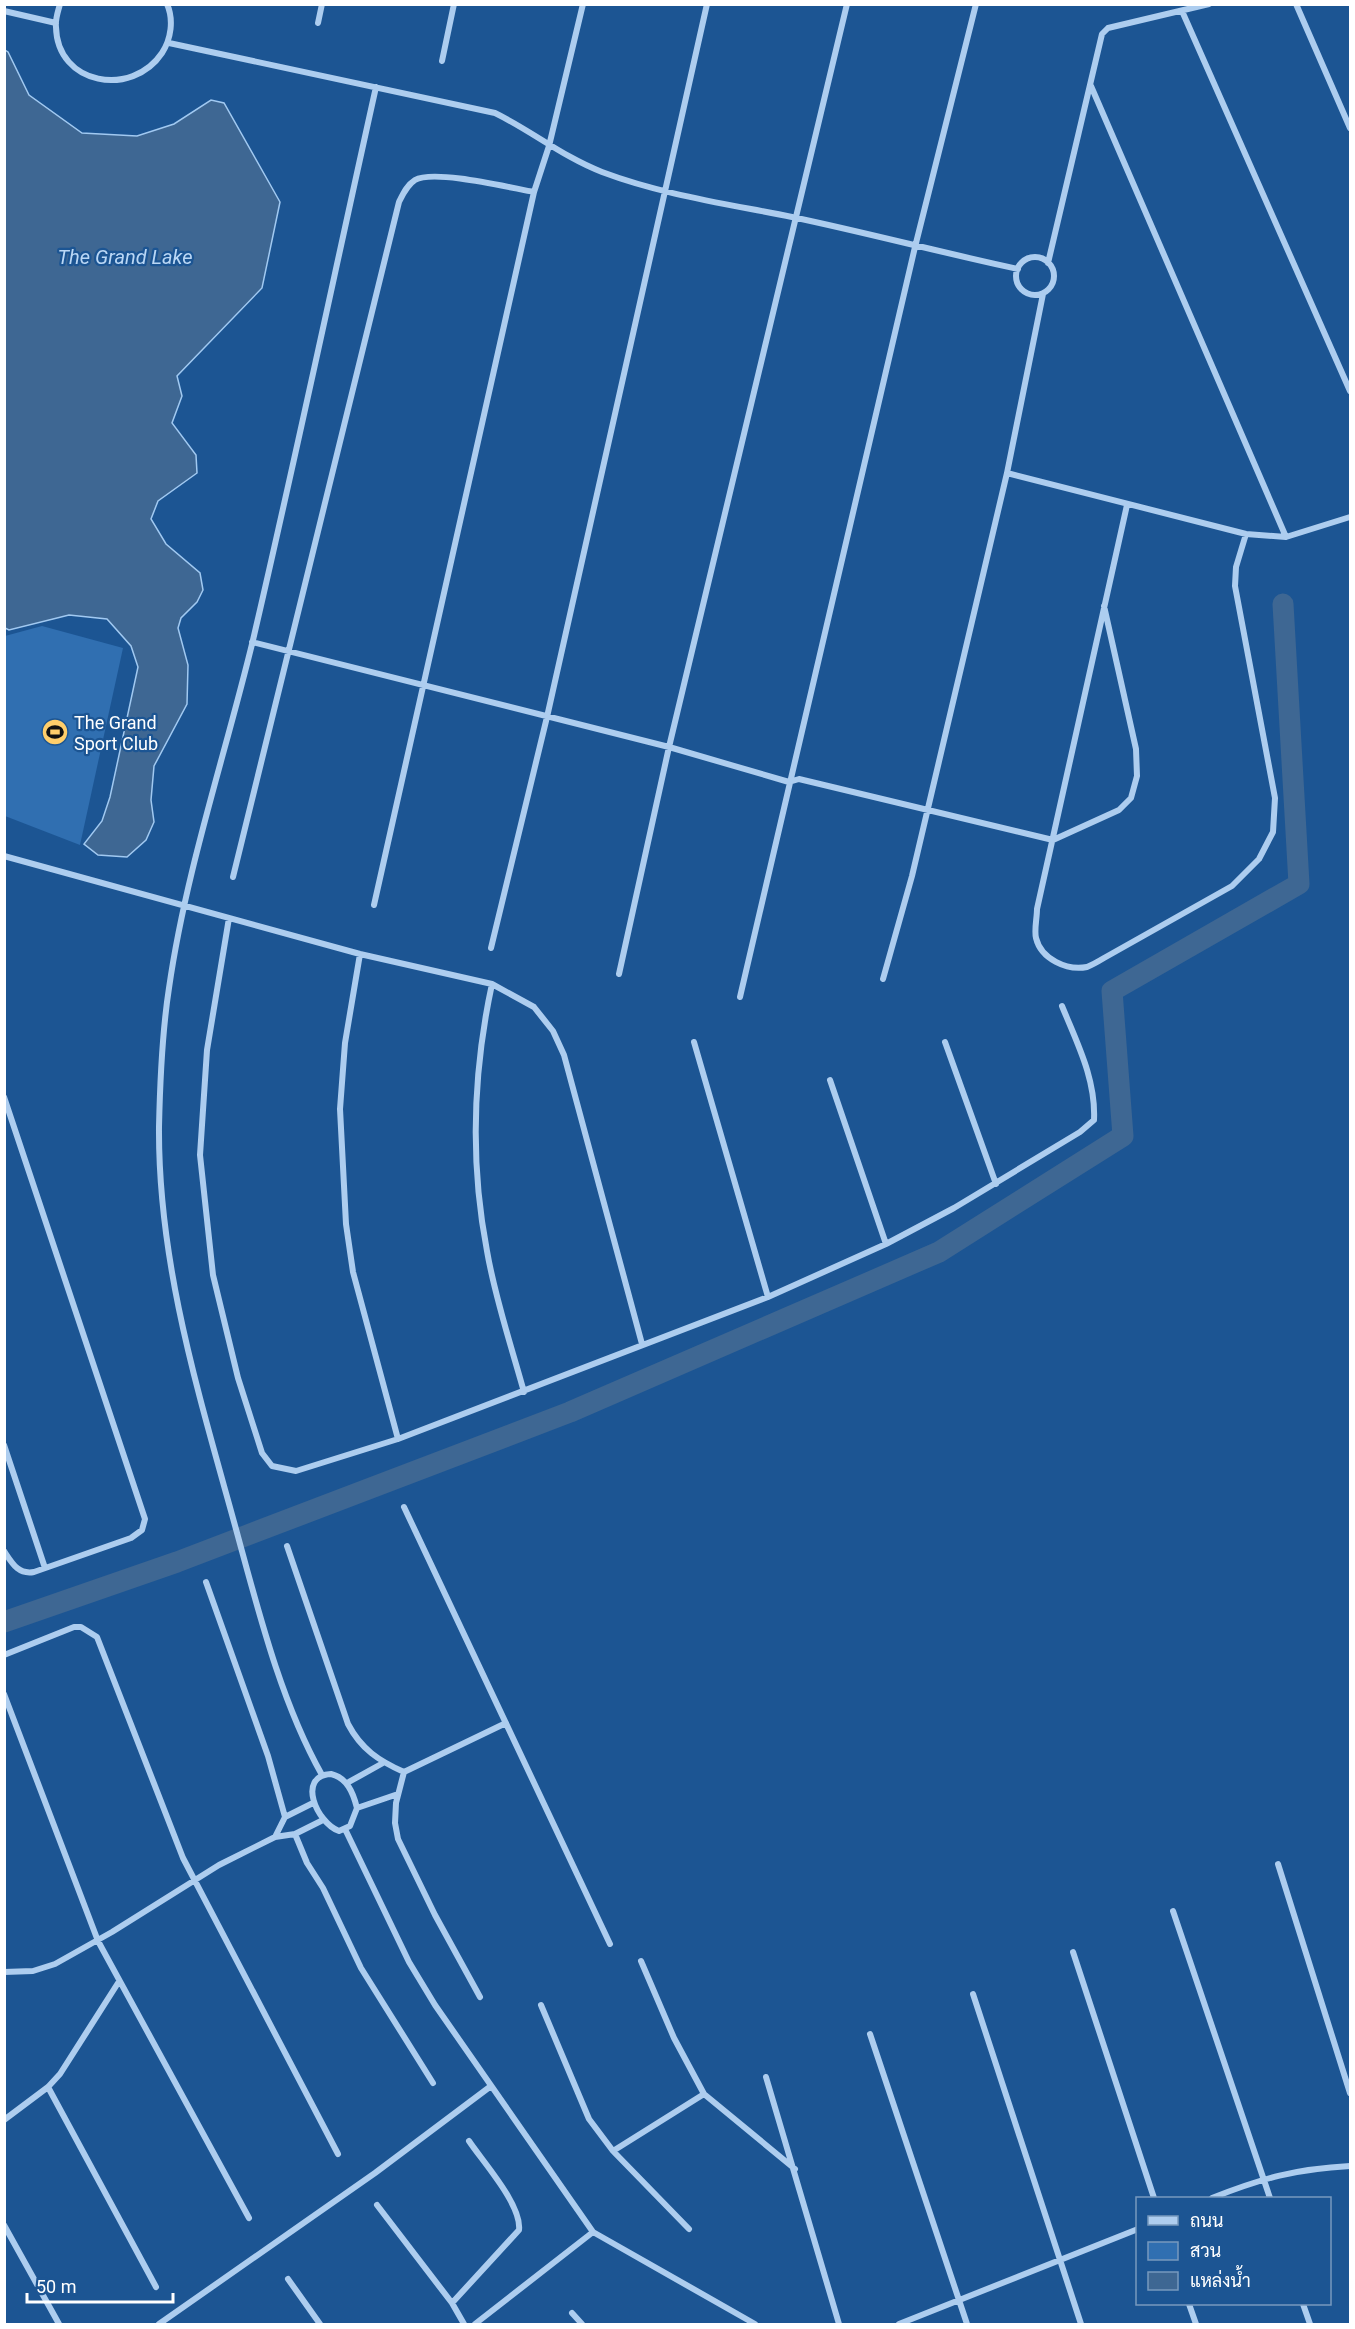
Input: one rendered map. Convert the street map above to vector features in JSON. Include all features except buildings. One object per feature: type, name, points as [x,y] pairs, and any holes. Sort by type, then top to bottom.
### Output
[{"type":"street","points":[[60,4],[56,23],[61,48],[72,64],[87,75],[104,81],[123,81],[141,75],[156,63],[169,43],[171,28],[167,4]]},
{"type":"street","points":[[318,23],[322,4]]},
{"type":"street","points":[[442,61],[454,4]]},
{"type":"street","points":[[374,905],[534,192],[549,146],[583,4]]},
{"type":"street","points":[[491,948],[547,717],[707,4]]},
{"type":"street","points":[[619,974],[669,747],[847,4]]},
{"type":"street","points":[[740,997],[915,247],[976,4]]},
{"type":"street","points":[[1048,263],[1102,34],[1108,28],[1209,4]]},
{"type":"street","points":[[1296,4],[1350,129]]},
{"type":"street","points":[[1182,10],[1350,391]]},
{"type":"street","points":[[4,11],[56,23]]},
{"type":"street","points":[[169,43],[495,113],[522,126],[549,146],[601,172],[664,192],[794,218],[1018,269]]},
{"type":"street","points":[[1091,86],[1286,537]]},
{"type":"street","points":[[322,1775],[291,1704],[262,1625],[190,1366],[168,1252],[159,1130],[163,1044],[169,986],[185,905],[252,642],[376,87]]},
{"type":"street","points":[[233,877],[399,202],[406,188],[416,179],[449,177],[534,192]]},
{"type":"street","points":[[1031,258],[1041,258],[1048,263],[1054,279],[1050,288],[1043,294],[1035,296],[1019,287],[1018,269],[1023,262],[1031,258]]},
{"type":"street","points":[[883,979],[927,809],[1007,473],[1043,294]]},
{"type":"street","points":[[1007,473],[1246,534],[1286,537],[1350,517]]},
{"type":"street","points":[[1127,505],[1037,909],[1036,937],[1050,958],[1067,967],[1086,967],[1232,886],[1259,859],[1273,832],[1275,798],[1235,586],[1236,567],[1246,534]]},
{"type":"street","points":[[252,642],[669,747],[789,782],[799,779],[1053,840],[1119,810],[1131,798],[1137,776],[1136,749],[1104,606]]},
{"type":"street","points":[[4,856],[360,954],[492,984],[534,1007],[553,1031],[564,1055],[642,1344]]},
{"type":"street","points":[[229,918],[207,1050],[200,1155],[213,1275],[238,1378],[258,1442],[272,1466],[296,1472],[398,1439],[768,1297],[886,1244],[996,1184],[1094,1120],[1095,1099],[1089,1074],[1062,1006]]},
{"type":"street","points":[[360,954],[345,1042],[340,1109],[346,1224],[353,1272],[398,1439]]},
{"type":"street","points":[[492,984],[483,1027],[476,1086],[476,1149],[487,1252],[524,1392]]},
{"type":"street","points":[[693,1042],[768,1297]]},
{"type":"street","points":[[945,1042],[996,1184]]},
{"type":"street","points":[[830,1080],[886,1244]]},
{"type":"street","points":[[4,1097],[145,1519],[142,1530],[131,1538],[29,1573],[21,1571],[4,1551]]},
{"type":"street","points":[[4,1445],[45,1568]]},
{"type":"street","points":[[405,1506],[610,1944]]},
{"type":"street","points":[[287,1546],[348,1724],[356,1740],[383,1763],[404,1772],[506,1723]]},
{"type":"street","points":[[206,1582],[268,1756],[285,1816]]},
{"type":"street","points":[[4,1655],[74,1627],[81,1627],[97,1637],[183,1858],[338,2154]]},
{"type":"street","points":[[4,1694],[98,1941],[118,1983],[249,2218]]},
{"type":"street","points":[[346,1783],[383,1763]]},
{"type":"street","points":[[404,1772],[398,1794],[395,1823],[398,1839],[435,1915],[480,1996]]},
{"type":"street","points":[[322,1775],[339,1776],[346,1783],[357,1808],[350,1826],[345,1829],[339,1831],[332,1828],[323,1820],[313,1803],[312,1790],[315,1781],[322,1775]]},
{"type":"street","points":[[357,1808],[398,1794]]},
{"type":"street","points":[[275,1837],[285,1816],[313,1803]]},
{"type":"street","points":[[4,1972],[33,1971],[55,1964],[98,1941],[195,1879],[275,1837],[295,1834],[323,1820]]},
{"type":"street","points":[[345,1829],[409,1962],[435,2005],[593,2232],[755,2325]]},
{"type":"street","points":[[295,1834],[307,1863],[324,1888],[361,1968],[433,2083]]},
{"type":"street","points":[[1278,1864],[1350,2093]]},
{"type":"street","points":[[1173,1911],[1269,2197]]},
{"type":"street","points":[[1073,1952],[1153,2197]]},
{"type":"street","points":[[641,1961],[674,2038],[704,2094],[795,2169]]},
{"type":"street","points":[[4,2120],[48,2087],[70,2062],[118,1983]]},
{"type":"street","points":[[973,1994],[1081,2325]]},
{"type":"street","points":[[541,2005],[589,2119],[613,2151],[689,2229]]},
{"type":"street","points":[[870,2034],[967,2325]]},
{"type":"street","points":[[766,2077],[795,2169],[839,2325]]},
{"type":"street","points":[[159,2325],[375,2173],[491,2086]]},
{"type":"street","points":[[48,2087],[156,2287]]},
{"type":"street","points":[[613,2151],[704,2094]]},
{"type":"street","points":[[452,2303],[519,2230],[520,2221],[513,2205],[469,2141]]},
{"type":"street","points":[[1217,2197],[1263,2178],[1322,2168],[1350,2166]]},
{"type":"street","points":[[377,2205],[452,2303],[464,2325]]},
{"type":"street","points":[[4,2225],[60,2325]]},
{"type":"street","points":[[899,2325],[1136,2229]]},
{"type":"street","points":[[475,2325],[593,2232]]},
{"type":"street","points":[[288,2278],[320,2325]]},
{"type":"street","points":[[1189,2305],[1196,2325]]},
{"type":"street","points":[[1303,2305],[1310,2325]]},
{"type":"street","points":[[572,2313],[582,2325]]},
{"type":"green space","name":"The Grand Sport Club","points":[[42,626],[123,648],[80,845],[5,816],[5,636]]},
{"type":"water","name":"The Grand Lake","points":[[5,50],[29,95],[82,133],[137,136],[174,124],[211,100],[224,103],[280,202],[262,288],[177,376],[182,396],[172,423],[196,455],[197,473],[158,501],[151,519],[166,544],[200,573],[203,590],[197,602],[181,618],[178,628],[188,665],[187,704],[154,766],[151,800],[154,822],[146,840],[127,857],[98,855],[84,844],[102,821],[110,797],[138,667],[131,646],[107,619],[69,615],[9,630],[5,628]]},
{"type":"waterway","points":[[4,1622],[177,1562],[570,1412],[939,1252],[1123,1136],[1112,991],[1299,884],[1283,604]]},
{"type":"place","name":"The Grand Sport Club","points":[[55,732]]}]
